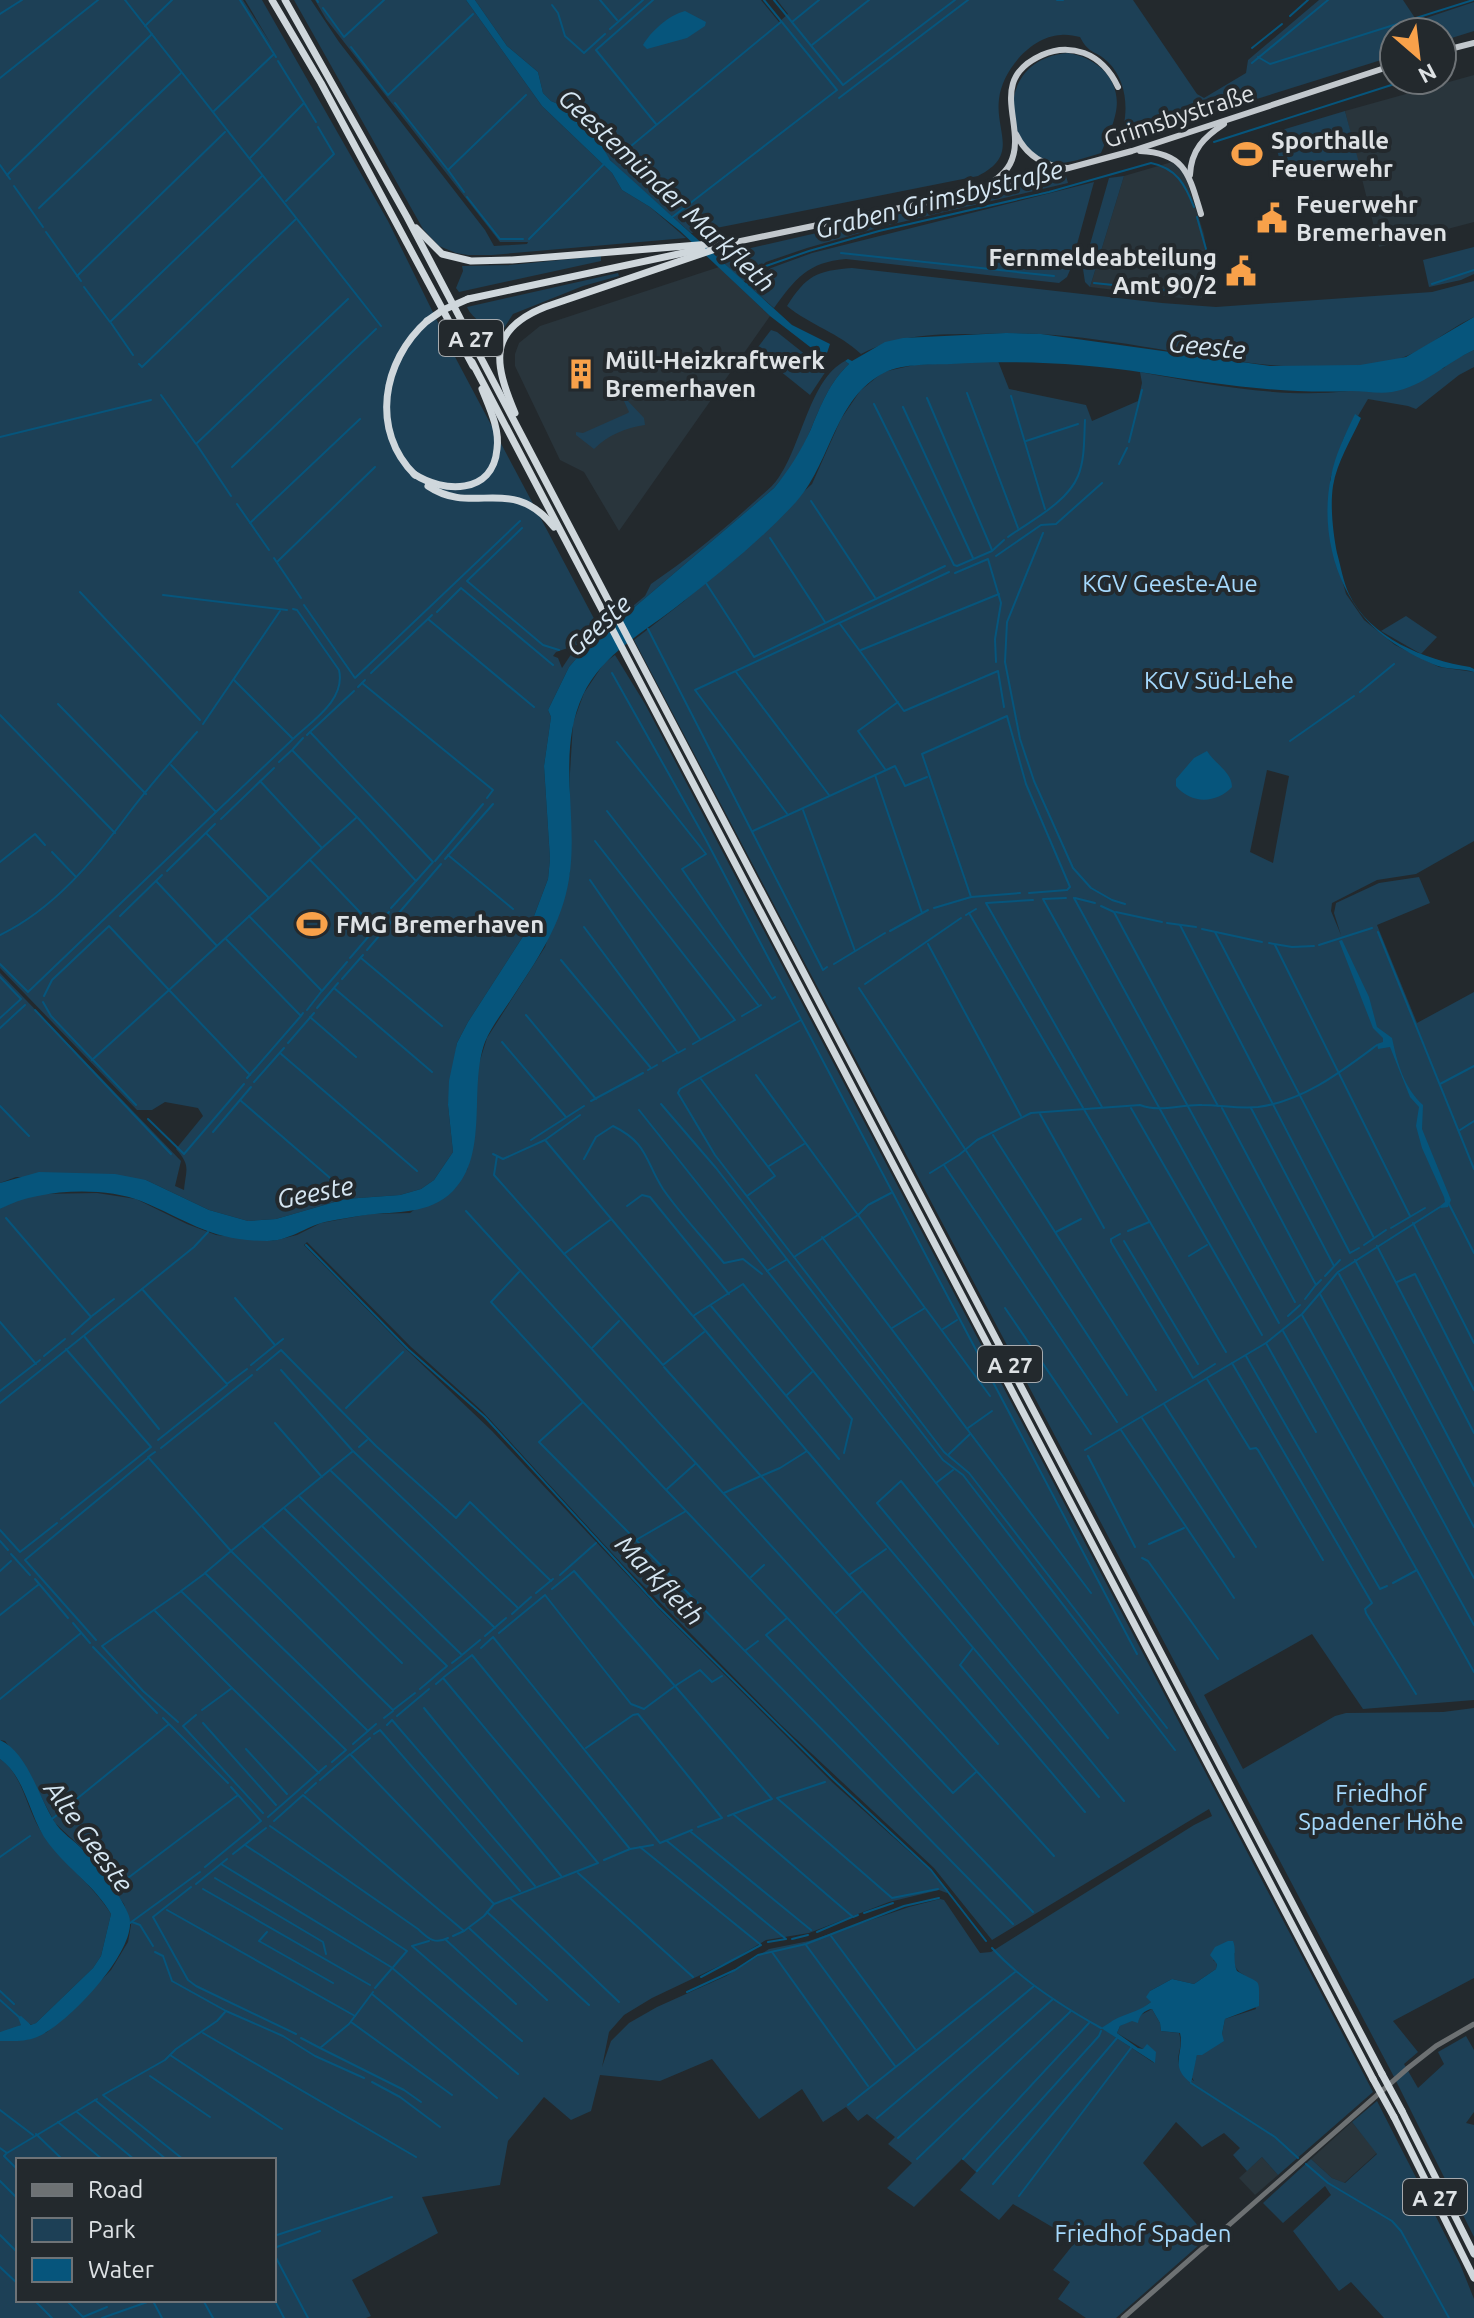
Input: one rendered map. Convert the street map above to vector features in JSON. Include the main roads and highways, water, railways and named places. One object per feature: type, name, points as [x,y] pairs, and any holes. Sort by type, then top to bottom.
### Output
[{"type":"highway","name":"A 27","points":[[272,0],[321,83],[504,422],[1394,2117],[1474,2278]]},
{"type":"highway","name":"A 27","points":[[285,0],[407,217],[1402,2111],[1474,2254]]},
{"type":"highway","points":[[972,193],[1007,169],[1015,147],[1010,106],[1013,87],[1023,70],[1044,54],[1063,50],[1089,55],[1105,67],[1118,87]]},
{"type":"highway","name":"Grimsbystraße","points":[[736,242],[972,193],[1072,168],[1378,70]]},
{"type":"highway","points":[[1190,179],[1198,146],[1213,131],[1235,118]]},
{"type":"highway","points":[[1014,131],[1033,157],[1048,165],[1072,168]]},
{"type":"highway","points":[[1132,151],[1168,155],[1179,162],[1190,179],[1201,214]]},
{"type":"highway","points":[[407,217],[436,250],[462,261],[692,251]]},
{"type":"highway","points":[[565,541],[528,503],[505,497],[448,496],[433,490],[414,474],[401,459],[392,441],[388,420],[387,398],[399,355],[427,321],[468,299],[736,242]]},
{"type":"highway","points":[[534,459],[499,367],[501,341],[509,328],[526,315],[545,307],[692,251]]},
{"type":"highway","points":[[414,474],[428,483],[456,488],[478,481],[493,464],[497,449],[496,431],[472,362]]},
{"type":"water","points":[[466,0],[475,0],[507,46],[538,72],[543,93],[551,101],[574,111],[579,119],[578,125],[594,133],[610,160],[792,325],[830,344],[827,353],[814,350],[770,316],[680,231],[622,190],[612,173],[542,106]]},
{"type":"water","points":[[685,11],[706,22],[705,26],[687,38],[647,49],[643,45],[661,24]]},
{"type":"water","points":[[1474,317],[1474,350],[1414,385],[1387,393],[1274,390],[1048,363],[914,365],[880,375],[852,401],[817,470],[796,502],[725,568],[613,655],[591,680],[583,695],[575,717],[569,762],[572,833],[566,895],[547,941],[485,1042],[480,1060],[471,1158],[464,1176],[453,1191],[444,1199],[423,1208],[330,1221],[283,1239],[267,1241],[215,1234],[141,1201],[108,1193],[51,1194],[15,1202],[0,1209],[0,1183],[39,1172],[115,1174],[146,1180],[209,1210],[248,1221],[276,1219],[345,1199],[400,1195],[421,1189],[434,1180],[453,1152],[448,1105],[449,1081],[457,1043],[531,924],[548,879],[550,859],[544,766],[551,717],[548,710],[569,667],[582,652],[774,488],[799,453],[826,395],[849,364],[845,361],[848,359],[852,361],[885,342],[903,338],[1006,333],[1041,334],[1270,366],[1360,365],[1406,357]]},
{"type":"water","points":[[1355,414],[1361,418],[1338,468],[1333,486],[1332,511],[1342,574],[1358,609],[1348,593],[1338,571],[1328,524],[1333,469]]},
{"type":"water","points":[[1358,610],[1370,623],[1400,644],[1435,659],[1470,667],[1474,672],[1438,666],[1410,653],[1376,630]]},
{"type":"water","points":[[1207,751],[1226,772],[1232,787],[1219,797],[1196,799],[1176,786],[1176,779],[1194,758]]},
{"type":"water","points":[[1342,940],[1369,997],[1377,1027],[1392,1038],[1406,1083],[1423,1105],[1422,1129],[1451,1200],[1448,1207],[1440,1206],[1445,1202],[1444,1197],[1422,1148],[1416,1126],[1419,1107],[1410,1097],[1390,1047],[1378,1049],[1377,1044],[1383,1042],[1383,1038],[1373,1028],[1339,941]]},
{"type":"water","name":"Alte Geeste","points":[[0,1740],[18,1755],[57,1825],[103,1873],[129,1916],[129,1930],[123,1947],[98,1985],[65,2019],[32,2039],[18,2041],[0,2041],[0,2032],[21,2025],[18,2017],[21,2016],[31,2025],[36,2023],[93,1968],[101,1956],[111,1914],[98,1895],[42,1834],[16,1777],[0,1759]]},
{"type":"water","points":[[1233,1941],[1237,1971],[1257,1982],[1259,2006],[1225,2019],[1224,2041],[1197,2055],[1191,2083],[1180,2071],[1180,2033],[1161,2031],[1152,2009],[1142,2014],[1138,2023],[1132,2021],[1120,2026],[1117,2033],[1138,2048],[1143,2049],[1147,2044],[1156,2052],[1155,2063],[1101,2028],[1147,2005],[1151,2002],[1146,1997],[1150,1991],[1172,1979],[1194,1984],[1216,1969],[1217,1964],[1210,1955],[1215,1947]]},
{"type":"waterway","points":[[0,14],[22,0]]},
{"type":"waterway","points":[[0,78],[98,0]]},
{"type":"waterway","points":[[125,0],[381,326]]},
{"type":"waterway","points":[[145,26],[172,0]]},
{"type":"waterway","points":[[240,0],[276,57]]},
{"type":"waterway","points":[[323,8],[344,37],[384,0]]},
{"type":"waterway","points":[[600,0],[617,20]]},
{"type":"waterway","points":[[610,29],[643,0]]},
{"type":"waterway","points":[[653,0],[596,50],[656,124]]},
{"type":"waterway","name":"Geestemünder Markfleth","points":[[671,218],[837,90],[764,0]]},
{"type":"waterway","points":[[774,0],[843,85],[955,0]]},
{"type":"waterway","points":[[792,22],[819,0]]},
{"type":"waterway","points":[[812,45],[869,0]]},
{"type":"waterway","points":[[839,98],[968,0]]},
{"type":"waterway","points":[[1057,0],[1063,0]]},
{"type":"waterway","points":[[1290,16],[1308,0]]},
{"type":"waterway","points":[[1252,63],[1328,0]]},
{"type":"waterway","points":[[1258,57],[1270,64],[1473,0]]},
{"type":"waterway","points":[[552,5],[558,13],[565,36],[584,53],[605,34]]},
{"type":"waterway","points":[[351,47],[388,95],[473,14]]},
{"type":"waterway","name":"Geestemünder Markfleth","points":[[625,151],[781,22]]},
{"type":"waterway","points":[[1252,48],[1282,24]]},
{"type":"waterway","points":[[7,175],[152,34]]},
{"type":"waterway","points":[[214,111],[274,54]]},
{"type":"waterway","points":[[278,61],[316,122]]},
{"type":"waterway","points":[[39,208],[181,73]]},
{"type":"waterway","name":"Graben Grimsbystraße","points":[[1214,142],[1378,89]]},
{"type":"waterway","points":[[395,103],[448,170],[526,95]]},
{"type":"waterway","points":[[250,158],[304,103]]},
{"type":"waterway","points":[[286,201],[334,154],[318,127]]},
{"type":"waterway","points":[[77,276],[225,132]]},
{"type":"waterway","name":"Geestemünder Markfleth","points":[[529,239],[605,163]]},
{"type":"waterway","name":"Graben Grimsbystraße","points":[[745,286],[766,266],[809,251],[879,231],[1049,192],[1151,163],[1160,165],[1178,178],[1194,207]]},
{"type":"waterway","points":[[0,165],[10,179]]},
{"type":"waterway","points":[[448,170],[464,192]]},
{"type":"waterway","points":[[84,287],[110,322],[262,176]]},
{"type":"waterway","points":[[14,186],[43,227]]},
{"type":"waterway","points":[[467,197],[500,239],[523,239]]},
{"type":"waterway","points":[[1197,217],[1206,249]]},
{"type":"waterway","points":[[139,364],[142,367],[296,219]]},
{"type":"waterway","points":[[46,232],[81,281]]},
{"type":"waterway","points":[[841,253],[1054,276]]},
{"type":"waterway","points":[[1094,283],[1200,294],[1206,287],[1208,262]]},
{"type":"waterway","points":[[1432,284],[1474,270]]},
{"type":"waterway","points":[[161,395],[196,444],[348,299]]},
{"type":"waterway","points":[[111,323],[133,355]]},
{"type":"waterway","points":[[232,467],[376,329]]},
{"type":"waterway","points":[[1129,442],[1142,390]]},
{"type":"waterway","points":[[967,393],[1018,528]]},
{"type":"waterway","points":[[1011,396],[1045,509]]},
{"type":"waterway","points":[[927,398],[992,550]]},
{"type":"waterway","points":[[0,437],[151,400]]},
{"type":"waterway","points":[[874,404],[954,565],[992,551],[1004,540]]},
{"type":"waterway","points":[[903,407],[973,558]]},
{"type":"waterway","points":[[250,523],[360,419]]},
{"type":"waterway","points":[[1008,537],[1057,503],[1073,486],[1082,463],[1085,420]]},
{"type":"waterway","points":[[1026,441],[1078,424]]},
{"type":"waterway","points":[[197,445],[231,496]]},
{"type":"waterway","points":[[1119,464],[1127,448]]},
{"type":"waterway","points":[[277,562],[375,467]]},
{"type":"waterway","points":[[996,556],[1041,525],[1056,524],[1102,483]]},
{"type":"waterway","points":[[811,501],[876,599]]},
{"type":"waterway","points":[[237,504],[269,550]]},
{"type":"waterway","points":[[304,605],[355,678],[520,521]]},
{"type":"waterway","name":"Geeste","points":[[522,528],[467,581],[543,645],[559,650]]},
{"type":"waterway","points":[[1043,533],[1007,622],[1005,662],[1020,739],[1034,781],[1073,868],[1091,888],[1125,904]]},
{"type":"waterway","points":[[770,538],[825,622]]},
{"type":"waterway","points":[[274,558],[301,598]]},
{"type":"waterway","points":[[955,573],[988,559],[1001,603],[995,639],[996,662]]},
{"type":"waterway","points":[[706,583],[754,657],[945,566]]},
{"type":"waterway","points":[[788,815],[695,690],[949,572]]},
{"type":"waterway","points":[[437,612],[461,588],[553,665]]},
{"type":"waterway","points":[[80,592],[200,720]]},
{"type":"waterway","points":[[861,650],[999,594]]},
{"type":"waterway","points":[[163,595],[287,610]]},
{"type":"waterway","points":[[234,680],[293,739],[326,709],[337,691],[339,670],[297,610],[293,609]]},
{"type":"waterway","points":[[203,724],[280,611]]},
{"type":"waterway","points":[[371,673],[432,615]]},
{"type":"waterway","points":[[428,619],[534,707]]},
{"type":"waterway","points":[[840,624],[904,711],[998,671],[1004,707]]},
{"type":"waterway","points":[[648,629],[823,970],[827,967]]},
{"type":"waterway","points":[[1360,692],[1394,664]]},
{"type":"waterway","points":[[736,672],[829,795]]},
{"type":"waterway","points":[[612,673],[706,840],[1137,1654]]},
{"type":"waterway","points":[[358,687],[365,680]]},
{"type":"waterway","points":[[362,683],[493,790],[487,798]]},
{"type":"waterway","points":[[310,732],[354,691]]},
{"type":"waterway","points":[[1290,741],[1354,696]]},
{"type":"waterway","points":[[885,769],[858,731],[898,702]]},
{"type":"waterway","points":[[58,704],[146,794]]},
{"type":"waterway","points":[[0,715],[115,833]]},
{"type":"waterway","points":[[971,897],[922,754],[1007,716],[1026,784],[1070,887],[1067,890],[1029,893]]},
{"type":"waterway","points":[[0,935],[38,912],[72,882],[197,732]]},
{"type":"waterway","points":[[307,735],[310,732],[433,862],[416,881],[357,817]]},
{"type":"waterway","points":[[293,749],[303,738]]},
{"type":"waterway","points":[[171,765],[216,812],[292,740]]},
{"type":"waterway","points":[[617,742],[706,854],[682,869],[772,999],[775,997]]},
{"type":"waterway","points":[[279,762],[292,750],[357,817],[322,848]]},
{"type":"waterway","points":[[753,831],[895,766],[905,786],[927,777]]},
{"type":"waterway","points":[[221,819],[274,768]]},
{"type":"waterway","points":[[875,775],[922,913]]},
{"type":"waterway","points":[[260,781],[322,848],[267,900]]},
{"type":"waterway","points":[[435,861],[483,804]]},
{"type":"waterway","points":[[445,859],[493,804]]},
{"type":"waterway","points":[[803,810],[855,951]]},
{"type":"waterway","points":[[607,811],[759,1006]]},
{"type":"waterway","points":[[0,964],[28,992],[216,812]]},
{"type":"waterway","points":[[167,871],[215,824]]},
{"type":"waterway","points":[[206,833],[269,898],[218,945]]},
{"type":"waterway","points":[[0,862],[35,834],[45,845]]},
{"type":"waterway","points":[[595,841],[735,1020],[693,1044]]},
{"type":"waterway","points":[[52,852],[76,877]]},
{"type":"waterway","points":[[448,855],[513,909]]},
{"type":"waterway","points":[[310,860],[375,928],[389,912]]},
{"type":"waterway","points":[[367,950],[441,864]]},
{"type":"waterway","points":[[120,916],[162,875]]},
{"type":"waterway","points":[[590,880],[700,1039]]},
{"type":"waterway","points":[[156,881],[217,946],[169,990],[250,1075]]},
{"type":"waterway","points":[[391,908],[415,882]]},
{"type":"waterway","points":[[934,908],[971,897],[1020,893]]},
{"type":"waterway","points":[[1066,898],[1043,899],[1279,1323]]},
{"type":"waterway","points":[[1074,898],[1295,1302]]},
{"type":"waterway","points":[[1075,898],[1095,903]]},
{"type":"waterway","points":[[1033,900],[986,903],[1102,1107]]},
{"type":"waterway","points":[[1101,906],[1114,912],[1218,1106]]},
{"type":"waterway","points":[[966,915],[976,909]]},
{"type":"waterway","points":[[890,931],[928,910]]},
{"type":"waterway","points":[[1116,912],[1162,922]]},
{"type":"waterway","points":[[969,913],[1226,1352]]},
{"type":"waterway","points":[[249,916],[322,991],[347,962]]},
{"type":"waterway","points":[[865,984],[961,918]]},
{"type":"waterway","points":[[1167,923],[1196,927]]},
{"type":"waterway","points":[[1180,925],[1350,1253],[1359,1248]]},
{"type":"waterway","points":[[44,996],[52,980],[109,926],[169,990],[92,1060]]},
{"type":"waterway","points":[[584,927],[678,1053],[685,1049]]},
{"type":"waterway","points":[[1319,945],[1372,928]]},
{"type":"waterway","points":[[350,958],[375,929]]},
{"type":"waterway","points":[[1202,929],[1262,942]]},
{"type":"waterway","points":[[1215,932],[1374,1238]]},
{"type":"waterway","points":[[1378,932],[1474,1169]]},
{"type":"waterway","points":[[834,964],[885,933]]},
{"type":"waterway","points":[[226,939],[301,1016],[303,1013]]},
{"type":"waterway","points":[[1269,943],[1292,947],[1314,946]]},
{"type":"waterway","points":[[928,944],[1021,1116]]},
{"type":"waterway","points":[[1275,945],[1410,1216]]},
{"type":"waterway","points":[[342,979],[363,955]]},
{"type":"waterway","points":[[361,958],[442,1026]]},
{"type":"waterway","points":[[561,960],[651,1068]]},
{"type":"waterway","points":[[0,977],[21,999],[0,1018]]},
{"type":"waterway","points":[[317,1008],[338,983]]},
{"type":"waterway","points":[[334,988],[432,1072]]},
{"type":"waterway","points":[[859,988],[1127,1395]]},
{"type":"waterway","points":[[307,1010],[321,992]]},
{"type":"waterway","points":[[43,1002],[51,1016],[136,1105]]},
{"type":"waterway","points":[[0,1028],[25,1005]]},
{"type":"waterway","points":[[742,1016],[761,1005]]},
{"type":"waterway","points":[[35,1010],[171,1154]]},
{"type":"waterway","points":[[288,1043],[314,1013]]},
{"type":"waterway","points":[[526,1015],[596,1099]]},
{"type":"waterway","points":[[247,1078],[300,1017]]},
{"type":"waterway","points":[[310,1017],[356,1057]]},
{"type":"waterway","points":[[794,1257],[715,1155],[678,1093],[680,1089],[801,1020]]},
{"type":"waterway","points":[[502,1042],[566,1117]]},
{"type":"waterway","points":[[930,1173],[977,1140],[1031,1113],[1140,1105],[1155,1108],[1194,1105],[1243,1108],[1275,1104],[1307,1092],[1377,1045]]},
{"type":"waterway","points":[[254,1082],[284,1048]]},
{"type":"waterway","points":[[280,1053],[417,1171]]},
{"type":"waterway","points":[[663,1061],[677,1053]]},
{"type":"waterway","points":[[648,1070],[657,1065]]},
{"type":"waterway","points":[[1440,1084],[1474,1066]]},
{"type":"waterway","points":[[591,1101],[643,1073]]},
{"type":"waterway","points":[[756,1075],[858,1215],[794,1257],[944,1452],[969,1473],[1167,1728]]},
{"type":"waterway","points":[[701,1079],[775,1176],[747,1196]]},
{"type":"waterway","points":[[148,1119],[184,1154],[244,1084]]},
{"type":"waterway","points":[[213,1132],[251,1087]]},
{"type":"waterway","name":"Geeste","points":[[240,1100],[337,1184]]},
{"type":"waterway","points":[[661,1104],[716,1168],[943,1460],[963,1475],[1175,1750]]},
{"type":"waterway","points":[[0,1106],[29,1136]]},
{"type":"waterway","points":[[531,1140],[584,1106]]},
{"type":"waterway","points":[[1131,1108],[1262,1335]]},
{"type":"waterway","points":[[1222,1108],[1316,1285],[1321,1280]]},
{"type":"waterway","points":[[1251,1108],[1334,1266]]},
{"type":"waterway","points":[[639,1110],[936,1483]]},
{"type":"waterway","points":[[1040,1114],[1104,1228]]},
{"type":"waterway","points":[[493,1154],[503,1159],[545,1140],[580,1115]]},
{"type":"waterway","points":[[1460,1130],[1474,1121]]},
{"type":"waterway","points":[[584,1159],[596,1137],[613,1126],[624,1132],[644,1153],[670,1199],[724,1263],[743,1259],[762,1274]]},
{"type":"waterway","points":[[993,1135],[1156,1390]]},
{"type":"waterway","points":[[545,1140],[692,1315]]},
{"type":"waterway","points":[[769,1166],[804,1144]]},
{"type":"waterway","points":[[497,1156],[494,1175],[663,1365],[704,1332]]},
{"type":"waterway","points":[[944,1165],[1117,1422]]},
{"type":"waterway","points":[[891,1193],[868,1205],[858,1215],[925,1308],[892,1328]]},
{"type":"waterway","points":[[627,1206],[642,1195],[650,1197],[729,1294]]},
{"type":"waterway","points":[[1449,1204],[1474,1253]]},
{"type":"waterway","points":[[1085,1450],[1266,1343],[1302,1314],[1338,1272],[1440,1207]]},
{"type":"waterway","points":[[1391,1228],[1425,1208]]},
{"type":"waterway","points":[[466,1211],[1054,1856]]},
{"type":"waterway","points":[[6,1218],[91,1317],[72,1334]]},
{"type":"waterway","points":[[1056,1232],[1081,1219]]},
{"type":"waterway","points":[[564,1254],[610,1220]]},
{"type":"waterway","points":[[1128,1231],[1149,1222]]},
{"type":"waterway","points":[[1413,1223],[1474,1343]]},
{"type":"waterway","points":[[1364,1245],[1386,1230]]},
{"type":"waterway","points":[[208,1232],[142,1289],[227,1384],[247,1369]]},
{"type":"waterway","points":[[1120,1234],[1111,1242],[1193,1378],[1215,1364]]},
{"type":"waterway","points":[[822,1237],[1091,1593]]},
{"type":"waterway","points":[[1124,1241],[1198,1364]]},
{"type":"waterway","name":"Markfleth","points":[[306,1245],[408,1349],[485,1417],[658,1606],[832,1778],[931,1870],[986,1941]]},
{"type":"waterway","points":[[1189,1256],[1207,1245]]},
{"type":"waterway","points":[[1377,1246],[1474,1433]]},
{"type":"waterway","points":[[767,1271],[786,1260]]},
{"type":"waterway","points":[[1325,1276],[1340,1260]]},
{"type":"waterway","points":[[1355,1260],[1474,1486]]},
{"type":"waterway","points":[[519,1272],[491,1302],[583,1402],[539,1442],[636,1540],[686,1511],[583,1402]]},
{"type":"waterway","points":[[1339,1274],[1474,1527]]},
{"type":"waterway","points":[[1397,1282],[1415,1274],[1474,1390]]},
{"type":"waterway","points":[[844,1453],[852,1419],[743,1284],[693,1316],[807,1451],[761,1476],[849,1575]]},
{"type":"waterway","points":[[1305,1299],[1315,1286]]},
{"type":"waterway","points":[[0,1403],[142,1289]]},
{"type":"waterway","points":[[1320,1294],[1474,1578]]},
{"type":"waterway","points":[[235,1298],[275,1345]]},
{"type":"waterway","points":[[92,1316],[114,1299]]},
{"type":"waterway","points":[[1288,1316],[1300,1305]]},
{"type":"waterway","points":[[711,1306],[839,1459]]},
{"type":"waterway","points":[[1005,1308],[1091,1434]]},
{"type":"waterway","points":[[926,1309],[990,1396]]},
{"type":"waterway","points":[[1302,1315],[1474,1625]]},
{"type":"waterway","points":[[943,1329],[957,1320]]},
{"type":"waterway","points":[[592,1348],[619,1321]]},
{"type":"waterway","points":[[0,1322],[36,1364]]},
{"type":"waterway","points":[[1283,1331],[1474,1672]]},
{"type":"waterway","points":[[84,1336],[159,1429]]},
{"type":"waterway","points":[[44,1356],[65,1339]]},
{"type":"waterway","points":[[251,1365],[283,1339]]},
{"type":"waterway","points":[[1266,1343],[1316,1432]]},
{"type":"waterway","points":[[61,1519],[151,1447],[66,1349]]},
{"type":"waterway","points":[[257,1370],[281,1350],[376,1446],[456,1518],[470,1502],[551,1581]]},
{"type":"waterway","points":[[346,1408],[403,1352]]},
{"type":"waterway","points":[[1246,1356],[1380,1589],[1387,1586]]},
{"type":"waterway","points":[[0,1391],[40,1360]]},
{"type":"waterway","points":[[1232,1363],[1372,1603],[1365,1609],[1366,1613],[1416,1694]]},
{"type":"waterway","points":[[664,1367],[761,1476],[724,1493]]},
{"type":"waterway","points":[[281,1370],[352,1450]]},
{"type":"waterway","points":[[787,1395],[812,1372]]},
{"type":"waterway","points":[[161,1448],[252,1375]]},
{"type":"waterway","points":[[1207,1379],[1250,1449],[1258,1450],[1323,1560]]},
{"type":"waterway","points":[[158,1440],[227,1385]]},
{"type":"waterway","points":[[1164,1404],[1256,1547]]},
{"type":"waterway","points":[[968,1428],[992,1411]]},
{"type":"waterway","points":[[1142,1418],[1234,1557]]},
{"type":"waterway","points":[[275,1423],[322,1477]]},
{"type":"waterway","points":[[1121,1430],[1234,1598]]},
{"type":"waterway","points":[[949,1454],[970,1434]]},
{"type":"waterway","points":[[359,1447],[367,1440]]},
{"type":"waterway","points":[[155,1452],[148,1457],[231,1551],[353,1451],[518,1608]]},
{"type":"waterway","points":[[808,1452],[1099,1797]]},
{"type":"waterway","points":[[1088,1456],[1135,1547]]},
{"type":"waterway","points":[[96,1640],[25,1560],[148,1458]]},
{"type":"waterway","points":[[667,1489],[695,1464]]},
{"type":"waterway","points":[[953,1470],[936,1483],[1118,1713]]},
{"type":"waterway","points":[[331,1471],[495,1628]]},
{"type":"waterway","points":[[1108,1738],[901,1481],[877,1503],[1124,1801]]},
{"type":"waterway","points":[[300,1497],[462,1655],[480,1640]]},
{"type":"waterway","points":[[285,1509],[447,1666],[420,1689]]},
{"type":"waterway","points":[[687,1512],[953,1793],[976,1772]]},
{"type":"waterway","points":[[0,1530],[20,1552],[57,1523]]},
{"type":"waterway","points":[[262,1526],[402,1663]]},
{"type":"waterway","points":[[1149,1544],[1184,1528]]},
{"type":"waterway","points":[[636,1540],[1013,1924]]},
{"type":"waterway","points":[[0,1541],[8,1550]]},
{"type":"waterway","points":[[560,1575],[596,1543]]},
{"type":"waterway","points":[[886,1549],[849,1575],[998,1744]]},
{"type":"waterway","points":[[368,1731],[205,1573],[231,1551],[393,1710],[415,1693]]},
{"type":"waterway","points":[[11,1554],[30,1575]]},
{"type":"waterway","points":[[1142,1558],[1148,1561],[1218,1659]]},
{"type":"waterway","points":[[0,1571],[11,1561]]},
{"type":"waterway","points":[[751,1577],[764,1565]]},
{"type":"waterway","points":[[1393,1583],[1417,1570]]},
{"type":"waterway","points":[[499,1633],[545,1595],[631,1704],[644,1709],[675,1686],[574,1571],[552,1589]]},
{"type":"waterway","points":[[204,1574],[181,1591],[346,1750],[332,1762]]},
{"type":"waterway","points":[[35,1579],[68,1618]]},
{"type":"waterway","points":[[536,1593],[553,1579]]},
{"type":"waterway","points":[[0,1615],[38,1585]]},
{"type":"waterway","points":[[836,1613],[862,1591]]},
{"type":"waterway","points":[[178,1722],[143,1691],[102,1646],[180,1592]]},
{"type":"waterway","points":[[512,1614],[531,1597]]},
{"type":"waterway","points":[[155,1611],[232,1688]]},
{"type":"waterway","points":[[485,1636],[506,1618]]},
{"type":"waterway","points":[[787,1618],[766,1635],[1033,1912]]},
{"type":"waterway","points":[[73,1623],[90,1643]]},
{"type":"waterway","points":[[0,1699],[81,1633]]},
{"type":"waterway","points":[[481,1648],[493,1637],[660,1843],[692,1830]]},
{"type":"waterway","points":[[746,1650],[758,1641]]},
{"type":"waterway","points":[[93,1647],[157,1713]]},
{"type":"waterway","points":[[973,1648],[960,1665],[1085,1812]]},
{"type":"waterway","points":[[444,1677],[472,1655],[630,1849],[604,1860]]},
{"type":"waterway","points":[[452,1663],[461,1656]]},
{"type":"waterway","points":[[722,1676],[712,1682],[700,1670],[675,1686],[772,1799],[728,1816]]},
{"type":"waterway","points":[[436,1684],[443,1678],[598,1863],[494,1904]]},
{"type":"waterway","points":[[202,1710],[232,1688],[319,1773]]},
{"type":"waterway","points":[[397,1716],[429,1689]]},
{"type":"waterway","points":[[424,1708],[562,1877]]},
{"type":"waterway","points":[[384,1718],[393,1711]]},
{"type":"waterway","points":[[586,1748],[638,1714],[722,1818],[698,1827]]},
{"type":"waterway","points":[[196,1715],[183,1726],[263,1813]]},
{"type":"waterway","points":[[163,1718],[168,1723]]},
{"type":"waterway","points":[[387,1725],[392,1720],[535,1886]]},
{"type":"waterway","points":[[203,1723],[276,1805]]},
{"type":"waterway","points":[[52,1819],[169,1724],[228,1783]]},
{"type":"waterway","points":[[353,1744],[376,1724]]},
{"type":"waterway","points":[[374,1734],[380,1730],[520,1891]]},
{"type":"waterway","points":[[352,1753],[370,1738]]},
{"type":"waterway","points":[[246,1749],[287,1794]]},
{"type":"waterway","points":[[320,1780],[350,1754],[494,1904],[464,1931]]},
{"type":"waterway","points":[[268,1817],[326,1766]]},
{"type":"waterway","points":[[825,1782],[777,1798],[892,1898],[938,1889]]},
{"type":"waterway","points":[[305,1793],[316,1783]]},
{"type":"waterway","points":[[205,1867],[261,1821],[231,1787]]},
{"type":"waterway","points":[[112,1890],[238,1795]]},
{"type":"waterway","points":[[274,1821],[303,1795],[464,1931],[453,1936]]},
{"type":"waterway","points":[[733,1814],[853,1917],[858,1915]]},
{"type":"waterway","points":[[270,1826],[428,1938],[435,1941],[448,1938]]},
{"type":"waterway","points":[[233,1854],[266,1828]]},
{"type":"waterway","points":[[691,1832],[811,1930]]},
{"type":"waterway","points":[[0,1857],[30,1836]]},
{"type":"waterway","points":[[667,1841],[786,1939],[768,1942]]},
{"type":"waterway","points":[[245,1845],[407,1951],[375,1988]]},
{"type":"waterway","points":[[630,1849],[653,1845]]},
{"type":"waterway","points":[[640,1847],[761,1945],[701,1977]]},
{"type":"waterway","points":[[196,1884],[227,1859]]},
{"type":"waterway","points":[[221,1864],[391,1967],[518,2074]]},
{"type":"waterway","points":[[130,1923],[200,1872]]},
{"type":"waterway","points":[[578,1873],[693,1977]]},
{"type":"waterway","points":[[215,1878],[323,1942],[326,1954]]},
{"type":"waterway","points":[[191,1887],[153,1917],[188,1980],[296,2034]]},
{"type":"waterway","points":[[203,1889],[370,1985]]},
{"type":"waterway","points":[[510,1898],[619,2002]]},
{"type":"waterway","points":[[687,1992],[735,1970],[758,1955],[806,1944],[904,1906],[939,1898]]},
{"type":"waterway","points":[[864,1913],[893,1903]]},
{"type":"waterway","points":[[167,1910],[355,2016]]},
{"type":"waterway","points":[[487,1912],[589,2005]]},
{"type":"waterway","points":[[817,1932],[852,1917]]},
{"type":"waterway","points":[[132,1922],[140,1925],[153,1946]]},
{"type":"waterway","points":[[469,1928],[547,2000]]},
{"type":"waterway","points":[[267,1932],[259,1941],[333,1983]]},
{"type":"waterway","points":[[792,1939],[808,1935]]},
{"type":"waterway","points":[[831,1936],[915,2049]]},
{"type":"waterway","points":[[446,1940],[516,2004]]},
{"type":"waterway","points":[[429,1941],[412,1946],[522,2041]]},
{"type":"waterway","points":[[806,1945],[895,2066]]},
{"type":"waterway","name":"Markfleth","points":[[992,1948],[1044,1992],[1101,2028]]},
{"type":"waterway","points":[[155,1952],[163,1956],[172,1981],[226,2011],[165,2060],[103,2095],[182,2158]]},
{"type":"waterway","points":[[772,1952],[868,2086]]},
{"type":"waterway","points":[[848,2105],[1015,1972]]},
{"type":"waterway","points":[[877,2118],[1034,1986]]},
{"type":"waterway","points":[[0,1991],[14,2004]]},
{"type":"waterway","points":[[301,2038],[320,2048],[349,2024],[373,1992]]},
{"type":"waterway","points":[[372,1994],[497,2098]]},
{"type":"waterway","points":[[898,2138],[1053,1999]]},
{"type":"waterway","points":[[0,2000],[20,2018]]},
{"type":"waterway","points":[[226,2011],[283,2036],[315,2056],[364,2078]]},
{"type":"waterway","points":[[917,2159],[1071,2011]]},
{"type":"waterway","points":[[351,2022],[452,2095]]},
{"type":"waterway","points":[[963,2159],[1089,2023]]},
{"type":"waterway","points":[[977,2171],[1101,2031]]},
{"type":"waterway","points":[[203,2033],[416,2157]]},
{"type":"waterway","points":[[993,2184],[1117,2038]]},
{"type":"waterway","points":[[320,2048],[404,2090],[421,2102]]},
{"type":"waterway","points":[[1019,2196],[1131,2048]]},
{"type":"waterway","points":[[170,2055],[282,2129]]},
{"type":"waterway","points":[[150,2076],[210,2117]]},
{"type":"waterway","points":[[372,2082],[400,2097],[440,2127]]},
{"type":"waterway","name":"Markfleth","points":[[1191,2083],[1275,2137],[1298,2158]]},
{"type":"waterway","points":[[0,2148],[7,2153],[97,2099]]},
{"type":"waterway","points":[[95,2100],[165,2158]]},
{"type":"waterway","points":[[0,2110],[33,2135]]},
{"type":"waterway","points":[[77,2112],[133,2158]]},
{"type":"waterway","points":[[58,2122],[101,2158]]},
{"type":"waterway","points":[[36,2134],[61,2158]]},
{"type":"waterway","points":[[6,2154],[4,2156],[16,2168]]},
{"type":"waterway","name":"Markfleth","points":[[1306,2164],[1328,2183],[1392,2221],[1401,2231],[1449,2318]]},
{"type":"waterway","points":[[0,2181],[16,2197]]},
{"type":"waterway","points":[[276,2235],[392,2197]]},
{"type":"waterway","points":[[276,2247],[320,2231]]},
{"type":"waterway","points":[[0,2235],[16,2251]]},
{"type":"waterway","points":[[276,2258],[308,2318]]},
{"type":"waterway","points":[[0,2267],[16,2282]]},
{"type":"waterway","points":[[36,2302],[52,2318]]},
{"type":"waterway","points":[[68,2302],[83,2317],[107,2307]]},
{"type":"waterway","points":[[102,2318],[147,2302]]},
{"type":"waterway","points":[[154,2302],[162,2318]]},
{"type":"waterway","points":[[204,2302],[213,2318]]},
{"type":"waterway","points":[[276,2302],[284,2318]]},
{"type":"place","name":"Sporthalle Feuerwehr","points":[[1247,154]]},
{"type":"place","name":"Feuerwehr Bremerhaven","points":[[1272,218]]},
{"type":"place","name":"Fernmeldeabteilung Amt 90/2","points":[[1241,271]]},
{"type":"place","name":"Müll-Heizkraftwerk Bremerhaven","points":[[581,374]]},
{"type":"place","name":"FMG Bremerhaven","points":[[312,924]]},
{"type":"park label","name":"KGV Geeste-Aue","points":[[1170,583]]},
{"type":"park label","name":"KGV Süd-Lehe","points":[[1219,680]]},
{"type":"park label","name":"Friedhof Spadener Höhe","points":[[1381,1807]]},
{"type":"park label","name":"Friedhof Spaden","points":[[1143,2233]]}]
